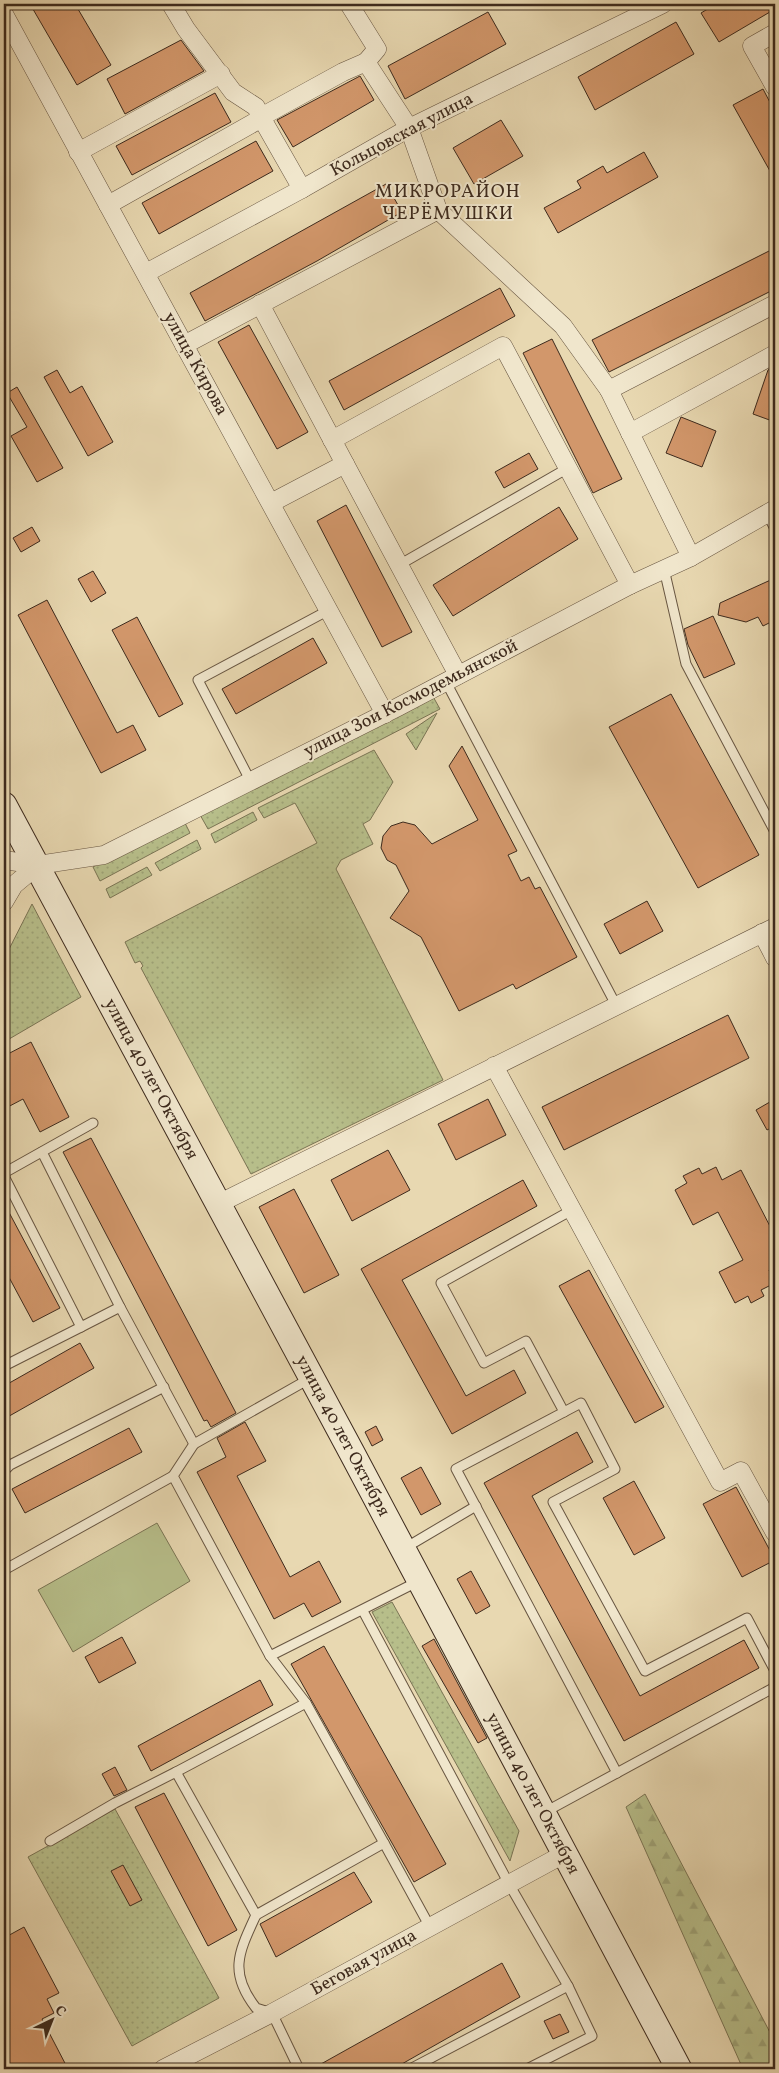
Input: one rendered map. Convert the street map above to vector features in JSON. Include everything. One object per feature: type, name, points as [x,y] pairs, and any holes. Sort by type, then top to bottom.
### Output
[{"type":"street","points":[[171,4],[186,29],[233,92],[256,107],[302,189]]},
{"type":"street","points":[[108,205],[343,72],[366,62],[376,49],[349,4]]},
{"type":"street","name":"Кольцовская улица","points":[[146,273],[302,189],[409,128],[663,4]]},
{"type":"street","name":"улица Кирова","points":[[4,14],[385,714]]},
{"type":"street","points":[[775,33],[752,46],[775,86]]},
{"type":"street","points":[[366,62],[409,128],[438,210],[563,326],[609,390],[691,557]]},
{"type":"street","points":[[78,152],[221,74]]},
{"type":"street","points":[[184,345],[438,210]]},
{"type":"street","points":[[260,304],[399,565],[452,679]]},
{"type":"street","points":[[609,390],[775,304]]},
{"type":"street","points":[[332,440],[503,346],[630,585]]},
{"type":"street","points":[[630,433],[775,354]]},
{"type":"street","points":[[271,503],[345,464]]},
{"type":"street","name":"улица Зои Космодемьянской","points":[[38,865],[104,855],[385,714],[630,585],[691,557],[771,511]]},
{"type":"street","name":"улица 40 лет Октября","points":[[4,805],[38,865],[679,2069]]},
{"type":"street","points":[[4,860],[38,865]]},
{"type":"street","points":[[4,902],[14,885],[38,865]]},
{"type":"street","points":[[218,1204],[768,930],[775,958]]},
{"type":"street","points":[[494,1066],[720,1482],[741,1471],[775,1533]]},
{"type":"street","name":"Беговая улица","points":[[163,2069],[272,2013],[564,1854]]},
{"type":"lane","points":[[399,565],[568,468]]},
{"type":"lane","points":[[771,511],[775,529]]},
{"type":"lane","points":[[664,569],[686,664],[775,832]]},
{"type":"lane","points":[[251,782],[198,680],[329,610]]},
{"type":"lane","points":[[452,679],[616,1005]]},
{"type":"lane","points":[[81,1327],[4,1175],[93,1123]]},
{"type":"lane","points":[[42,1152],[120,1307],[194,1444]]},
{"type":"lane","points":[[564,1412],[526,1341],[484,1363],[441,1283],[572,1210]]},
{"type":"lane","points":[[4,1366],[120,1307]]},
{"type":"lane","points":[[4,1570],[173,1476],[194,1444],[311,1378]]},
{"type":"lane","points":[[4,1471],[10,1465],[164,1387]]},
{"type":"lane","points":[[617,1773],[456,1468],[581,1403],[615,1469],[553,1502],[645,1671],[747,1618],[775,1671]]},
{"type":"lane","points":[[173,1476],[270,1656],[306,1702],[430,1927]]},
{"type":"lane","points":[[402,1550],[476,1506]]},
{"type":"lane","points":[[270,1656],[363,1611],[419,1581]]},
{"type":"lane","points":[[363,1611],[509,1884],[568,1986],[592,2036],[528,2069]]},
{"type":"lane","points":[[542,1814],[775,1687]]},
{"type":"lane","points":[[50,1841],[115,1803],[306,1702]]},
{"type":"lane","points":[[176,1772],[256,1914]]},
{"type":"lane","points":[[299,2069],[272,2013],[256,2008],[238,1979],[240,1950],[256,1914],[384,1843]]},
{"type":"lane","points":[[410,2069],[568,1986]]},
{"type":"green space","points":[[431,693],[440,709],[208,829],[199,813]]},
{"type":"green space","points":[[437,713],[416,750],[406,734]]},
{"type":"green space","points":[[374,750],[393,782],[370,820],[363,824],[373,844],[341,860],[336,869],[443,1080],[251,1174],[141,968],[143,966],[140,961],[135,963],[125,942],[317,843],[295,803],[264,818],[258,808]]},
{"type":"green space","points":[[253,812],[257,820],[215,843],[211,834]]},
{"type":"green space","points":[[183,819],[190,833],[100,881],[93,867]]},
{"type":"green space","points":[[197,840],[201,849],[160,871],[155,863]]},
{"type":"green space","points":[[147,867],[152,875],[110,898],[106,889]]},
{"type":"green space","points":[[32,904],[81,997],[4,1042],[4,959]]},
{"type":"green space","points":[[157,1523],[190,1581],[73,1652],[38,1590]]},
{"type":"green space","points":[[392,1602],[519,1831],[510,1861],[372,1612]]},
{"type":"green space","points":[[645,1794],[775,2042],[775,2069],[743,2069],[626,1807]]},
{"type":"green space","points":[[115,1809],[219,1998],[132,2046],[28,1857]]},
{"type":"building","points":[[30,4],[75,4],[111,65],[77,85]]},
{"type":"building","points":[[716,4],[775,4],[775,9],[719,42],[701,13]]},
{"type":"building","points":[[488,12],[506,44],[405,99],[388,66]]},
{"type":"building","points":[[676,22],[694,54],[595,110],[578,77]]},
{"type":"building","points":[[181,40],[204,71],[125,114],[107,79]]},
{"type":"building","points":[[360,76],[374,100],[293,147],[277,120]]},
{"type":"building","points":[[763,89],[775,112],[775,180],[733,105]]},
{"type":"building","points":[[215,93],[231,122],[132,175],[116,146]]},
{"type":"building","points":[[501,120],[523,156],[474,184],[453,148]]},
{"type":"building","points":[[256,141],[273,171],[159,234],[142,203]]},
{"type":"building","points":[[644,152],[658,177],[558,233],[544,208],[581,188],[577,181],[603,166],[607,173]]},
{"type":"building","points":[[386,184],[402,212],[317,261],[205,321],[190,293]]},
{"type":"building","points":[[775,248],[775,289],[609,372],[592,340]]},
{"type":"building","points":[[500,288],[515,316],[344,410],[329,381]]},
{"type":"building","points":[[249,325],[308,432],[277,449],[218,342]]},
{"type":"building","points":[[552,339],[622,479],[593,493],[523,353]]},
{"type":"building","points":[[775,366],[775,422],[753,414],[768,370]]},
{"type":"building","points":[[57,370],[70,393],[82,386],[113,442],[88,456],[44,377]]},
{"type":"building","points":[[17,387],[63,468],[37,482],[11,436],[27,427],[7,393]]},
{"type":"building","points":[[681,417],[716,431],[702,467],[666,453]]},
{"type":"building","points":[[529,453],[538,469],[504,488],[495,472]]},
{"type":"building","points":[[346,505],[412,632],[382,647],[317,521]]},
{"type":"building","points":[[559,507],[578,539],[453,616],[433,585]]},
{"type":"building","points":[[32,527],[40,541],[21,552],[13,538]]},
{"type":"building","points":[[93,571],[106,593],[91,602],[78,579]]},
{"type":"building","points":[[775,578],[775,620],[763,626],[758,617],[746,622],[718,615],[720,603]]},
{"type":"building","points":[[47,600],[117,733],[133,725],[146,750],[101,773],[18,615]]},
{"type":"building","points":[[713,616],[735,664],[704,678],[688,645],[684,629]]},
{"type":"building","points":[[137,617],[183,704],[159,717],[112,630]]},
{"type":"building","points":[[313,638],[327,663],[236,714],[222,689]]},
{"type":"building","points":[[671,694],[759,855],[698,888],[609,727]]},
{"type":"building","points":[[462,746],[517,851],[508,855],[521,881],[529,877],[535,889],[540,887],[577,957],[516,989],[513,984],[459,1011],[421,937],[390,918],[409,891],[396,865],[387,860],[381,848],[383,836],[391,826],[403,822],[415,825],[432,844],[478,820],[449,766]]},
{"type":"building","points":[[647,901],[663,931],[620,954],[604,924]]},
{"type":"building","points":[[728,1015],[749,1058],[564,1150],[542,1107]]},
{"type":"building","points":[[31,1042],[69,1117],[40,1132],[23,1099],[4,1109],[4,1056]]},
{"type":"building","points":[[488,1099],[506,1135],[456,1160],[438,1124]]},
{"type":"building","points":[[775,1099],[775,1126],[767,1130],[756,1110]]},
{"type":"building","points":[[91,1138],[236,1413],[211,1427],[207,1420],[204,1421],[63,1152]]},
{"type":"building","points":[[388,1150],[410,1190],[352,1221],[331,1180]]},
{"type":"building","points":[[716,1167],[722,1180],[741,1170],[775,1236],[775,1267],[769,1270],[775,1283],[761,1290],[764,1296],[751,1303],[748,1296],[735,1303],[719,1272],[743,1260],[718,1212],[693,1225],[675,1190],[687,1183],[683,1176],[699,1168],[702,1174]]},
{"type":"building","points":[[523,1180],[537,1206],[402,1280],[466,1396],[514,1370],[526,1393],[452,1434],[361,1269]]},
{"type":"building","points":[[294,1189],[339,1275],[304,1293],[259,1207]]},
{"type":"building","points":[[4,1203],[60,1308],[33,1322],[4,1268]]},
{"type":"building","points":[[589,1270],[664,1407],[635,1423],[559,1286]]},
{"type":"building","points":[[80,1343],[94,1368],[4,1419],[4,1386]]},
{"type":"building","points":[[245,1422],[266,1461],[237,1476],[290,1577],[319,1561],[341,1602],[312,1617],[304,1603],[274,1619],[197,1472],[226,1457],[217,1438]]},
{"type":"building","points":[[376,1426],[383,1440],[372,1446],[365,1432]]},
{"type":"building","points":[[129,1428],[142,1452],[25,1513],[12,1489]]},
{"type":"building","points":[[577,1432],[593,1462],[532,1496],[640,1696],[744,1640],[759,1668],[624,1741],[484,1483]]},
{"type":"building","points":[[421,1467],[441,1504],[421,1515],[401,1478]]},
{"type":"building","points":[[634,1481],[665,1538],[634,1555],[603,1498]]},
{"type":"building","points":[[736,1487],[775,1560],[742,1577],[703,1504]]},
{"type":"building","points":[[471,1571],[490,1606],[476,1614],[457,1579]]},
{"type":"building","points":[[122,1637],[136,1663],[99,1683],[85,1657]]},
{"type":"building","points":[[434,1639],[487,1738],[478,1743],[422,1646]]},
{"type":"building","points":[[324,1646],[446,1864],[414,1882],[291,1664]]},
{"type":"building","points":[[260,1680],[273,1705],[151,1771],[138,1746]]},
{"type":"building","points":[[115,1767],[127,1790],[114,1796],[102,1774]]},
{"type":"building","points":[[164,1793],[237,1930],[208,1946],[135,1807]]},
{"type":"building","points":[[123,1865],[142,1900],[130,1906],[111,1871]]},
{"type":"building","points":[[354,1872],[372,1902],[276,1957],[260,1924]]},
{"type":"building","points":[[24,1927],[59,1993],[47,1999],[54,2013],[42,2019],[68,2069],[4,2069],[4,2060],[9,2057],[4,2047],[4,1938]]},
{"type":"building","points":[[502,1963],[520,1997],[393,2069],[312,2069]]},
{"type":"building","points":[[560,2014],[569,2032],[553,2039],[544,2021]]},
{"type":"district","name":"МИКРОРАЙОН ЧЕРЁМУШКИ","points":[[448,203]]}]
